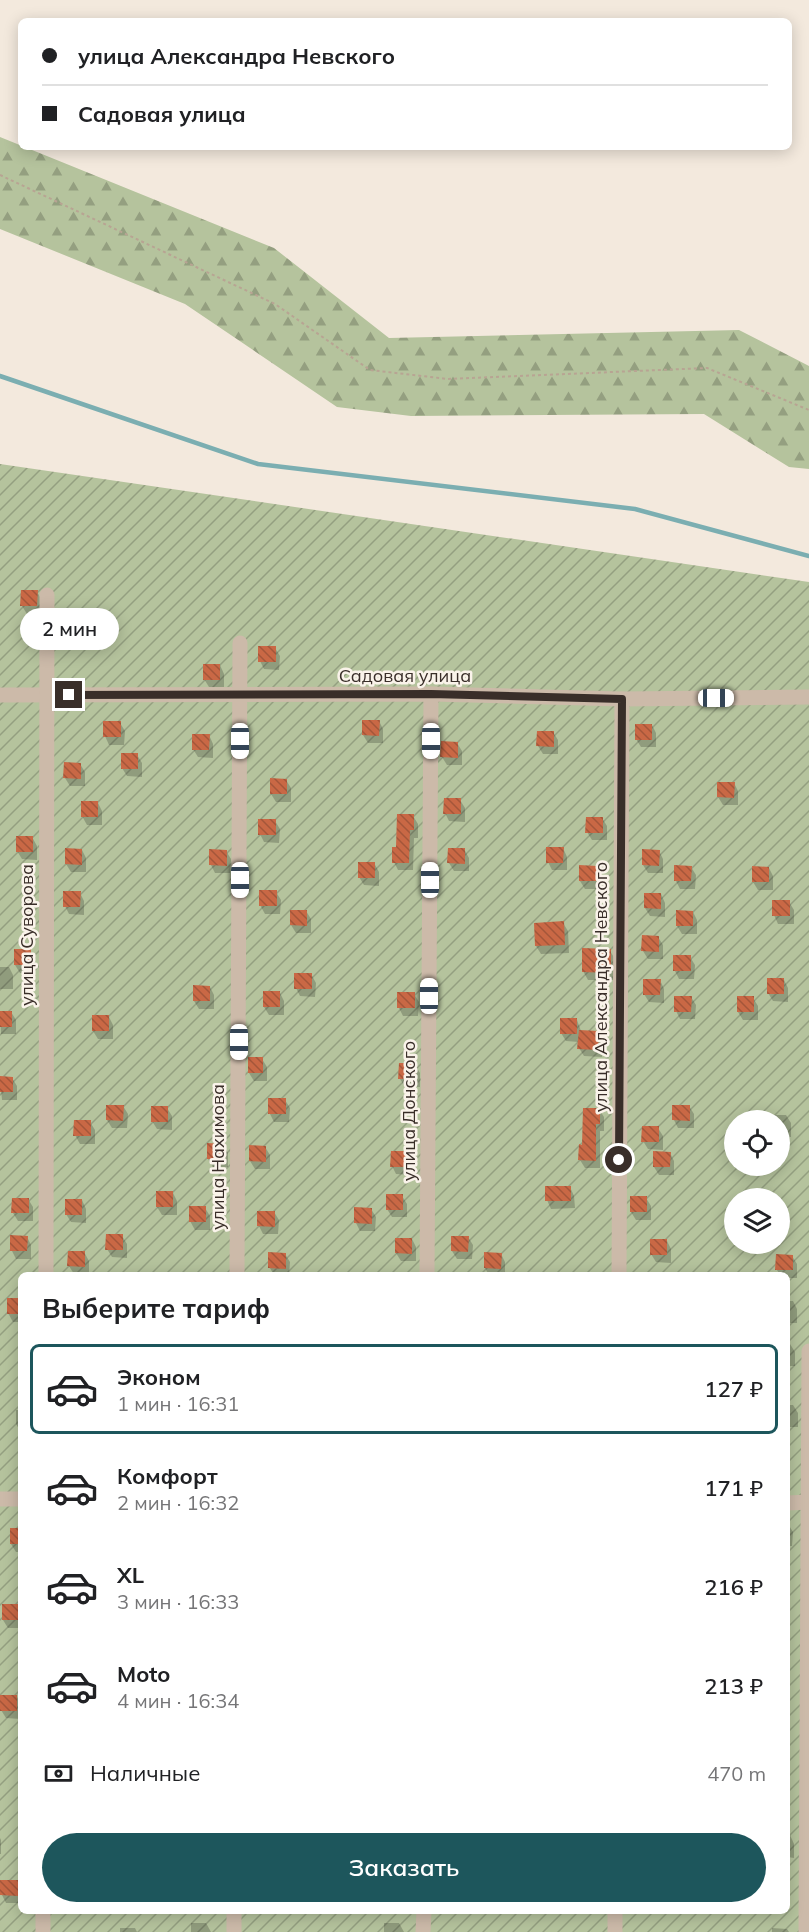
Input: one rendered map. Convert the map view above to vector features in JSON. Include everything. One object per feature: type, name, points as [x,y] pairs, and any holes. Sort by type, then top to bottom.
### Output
[{"type":"street","name":"улица Суворова","points":[[46,1272],[47,596]]},
{"type":"street","name":"улица Нахимова","points":[[237,1272],[240,643]]},
{"type":"street","name":"Садовая улица","points":[[0,695],[431,694],[622,699],[809,698]]},
{"type":"street","name":"улица Донского","points":[[428,1272],[431,694]]},
{"type":"street","name":"улица Александра Невского","points":[[619,1272],[622,699]]},
{"type":"street","points":[[806,1932],[809,1351]]},
{"type":"street","points":[[0,1499],[18,1499]]},
{"type":"street","points":[[790,1503],[808,1503]]},
{"type":"street","points":[[43,1914],[43,1932]]},
{"type":"street","points":[[234,1914],[234,1932]]},
{"type":"street","points":[[423,1914],[423,1932]]},
{"type":"street","points":[[615,1914],[615,1932]]},
{"type":"path","points":[[0,175],[275,304],[370,369],[448,379],[706,368],[809,410]]},
{"type":"green space","points":[[0,137],[18,144],[18,150],[32,150],[274,248],[389,338],[739,330],[809,366],[809,469],[789,467],[704,414],[411,416],[337,407],[185,304],[0,229]]},
{"type":"green space","points":[[0,464],[809,582],[809,1932],[0,1932]]},
{"type":"building","points":[[21,590],[38,590],[37,606],[20,606]]},
{"type":"building","points":[[61,624],[79,625],[79,641],[61,640]]},
{"type":"building","points":[[258,646],[276,646],[276,662],[258,662]]},
{"type":"building","points":[[203,664],[220,664],[220,680],[203,680]]},
{"type":"building","points":[[362,720],[380,720],[379,736],[362,735]]},
{"type":"building","points":[[103,721],[121,721],[121,737],[103,737]]},
{"type":"building","points":[[635,724],[652,724],[652,740],[635,740]]},
{"type":"building","points":[[537,731],[554,731],[554,747],[536,746]]},
{"type":"building","points":[[192,734],[210,734],[209,750],[192,750]]},
{"type":"building","points":[[441,741],[458,742],[458,758],[440,757]]},
{"type":"building","points":[[121,753],[138,753],[138,769],[121,769]]},
{"type":"building","points":[[64,762],[81,763],[81,779],[63,778]]},
{"type":"building","points":[[270,778],[287,779],[287,794],[270,794]]},
{"type":"building","points":[[717,782],[735,782],[734,798],[717,797]]},
{"type":"building","points":[[444,798],[461,798],[461,814],[443,814]]},
{"type":"building","points":[[81,801],[98,801],[98,817],[81,817]]},
{"type":"building","points":[[397,814],[414,814],[414,830],[410,830],[409,863],[392,863],[392,847],[396,847]]},
{"type":"building","points":[[586,817],[603,817],[603,833],[585,833]]},
{"type":"building","points":[[258,819],[276,819],[276,835],[258,835]]},
{"type":"building","points":[[16,836],[33,836],[33,852],[16,852]]},
{"type":"building","points":[[546,847],[564,847],[563,863],[546,863]]},
{"type":"building","points":[[65,848],[82,849],[82,865],[65,864]]},
{"type":"building","points":[[448,848],[465,848],[465,864],[447,863]]},
{"type":"building","points":[[209,849],[227,850],[227,866],[209,865]]},
{"type":"building","points":[[642,849],[660,850],[659,866],[642,865]]},
{"type":"building","points":[[358,862],[375,862],[375,878],[358,878]]},
{"type":"building","points":[[579,865],[597,866],[596,881],[579,881]]},
{"type":"building","points":[[674,865],[692,866],[691,881],[674,881]]},
{"type":"building","points":[[752,866],[769,867],[769,882],[752,882]]},
{"type":"building","points":[[259,890],[277,890],[277,906],[259,906]]},
{"type":"building","points":[[63,891],[81,891],[80,907],[63,907]]},
{"type":"building","points":[[644,893],[661,893],[661,909],[644,908]]},
{"type":"building","points":[[772,900],[790,900],[790,916],[772,916]]},
{"type":"building","points":[[290,910],[307,910],[307,926],[290,925]]},
{"type":"building","points":[[676,910],[693,911],[693,926],[676,926]]},
{"type":"building","points":[[564,921],[565,945],[535,946],[534,923]]},
{"type":"building","points":[[642,935],[659,936],[659,952],[641,951]]},
{"type":"building","points":[[582,948],[611,949],[611,973],[582,972]]},
{"type":"building","points":[[14,949],[31,949],[31,965],[14,965]]},
{"type":"building","points":[[673,955],[691,955],[691,971],[673,971]]},
{"type":"building","points":[[294,973],[312,973],[312,989],[294,989]]},
{"type":"building","points":[[767,978],[784,978],[784,994],[767,994]]},
{"type":"building","points":[[643,979],[661,979],[660,995],[643,995]]},
{"type":"building","points":[[193,985],[210,986],[210,1001],[193,1001]]},
{"type":"building","points":[[263,991],[280,991],[280,1007],[263,1007]]},
{"type":"building","points":[[397,992],[415,992],[415,1008],[397,1008]]},
{"type":"building","points":[[674,996],[692,996],[691,1012],[674,1012]]},
{"type":"building","points":[[737,996],[754,996],[754,1012],[737,1012]]},
{"type":"building","points":[[0,1011],[12,1011],[12,1027],[0,1027]]},
{"type":"building","points":[[92,1015],[109,1015],[109,1031],[92,1031]]},
{"type":"building","points":[[560,1018],[577,1018],[577,1034],[560,1034]]},
{"type":"building","points":[[579,1030],[599,1031],[598,1050],[577,1049]]},
{"type":"building","points":[[248,1057],[263,1057],[263,1073],[248,1073]]},
{"type":"building","points":[[399,1063],[416,1063],[416,1079],[398,1079]]},
{"type":"building","points":[[0,1076],[13,1077],[13,1092],[0,1092]]},
{"type":"building","points":[[268,1098],[286,1098],[286,1114],[268,1114]]},
{"type":"building","points":[[106,1105],[124,1105],[123,1121],[106,1120]]},
{"type":"building","points":[[672,1105],[690,1105],[690,1121],[672,1120]]},
{"type":"building","points":[[151,1106],[168,1106],[168,1122],[151,1122]]},
{"type":"building","points":[[583,1108],[600,1108],[600,1124],[596,1124],[596,1161],[578,1160],[579,1144],[582,1145]]},
{"type":"building","points":[[74,1120],[91,1120],[91,1136],[73,1136]]},
{"type":"building","points":[[642,1126],[659,1126],[659,1142],[641,1142]]},
{"type":"building","points":[[207,1143],[224,1144],[224,1159],[207,1159]]},
{"type":"building","points":[[249,1145],[266,1146],[266,1162],[249,1161]]},
{"type":"building","points":[[391,1151],[408,1151],[408,1167],[390,1167]]},
{"type":"building","points":[[653,1151],[671,1152],[670,1167],[653,1167]]},
{"type":"building","points":[[545,1186],[571,1186],[571,1201],[545,1201]]},
{"type":"building","points":[[156,1191],[173,1191],[173,1207],[156,1207]]},
{"type":"building","points":[[386,1194],[403,1194],[403,1210],[386,1210]]},
{"type":"building","points":[[630,1196],[647,1196],[647,1212],[630,1212]]},
{"type":"building","points":[[12,1198],[29,1198],[29,1213],[11,1213]]},
{"type":"building","points":[[65,1199],[82,1199],[82,1215],[65,1215]]},
{"type":"building","points":[[189,1206],[206,1206],[206,1222],[189,1222]]},
{"type":"building","points":[[354,1207],[372,1208],[372,1224],[354,1223]]},
{"type":"building","points":[[257,1211],[275,1211],[275,1227],[257,1226]]},
{"type":"building","points":[[106,1234],[123,1234],[123,1250],[105,1250]]},
{"type":"building","points":[[10,1235],[28,1236],[27,1251],[10,1251]]},
{"type":"building","points":[[451,1236],[469,1236],[468,1252],[451,1251]]},
{"type":"building","points":[[395,1238],[412,1238],[412,1254],[395,1253]]},
{"type":"building","points":[[650,1239],[667,1239],[667,1255],[650,1255]]},
{"type":"building","points":[[68,1251],[85,1251],[85,1267],[67,1266]]},
{"type":"building","points":[[268,1252],[286,1253],[286,1269],[268,1268]]},
{"type":"building","points":[[484,1252],[502,1253],[501,1269],[484,1268]]},
{"type":"building","points":[[776,1254],[793,1255],[793,1270],[775,1270]]},
{"type":"building","points":[[7,1298],[18,1298],[18,1314],[7,1314]]},
{"type":"building","points":[[10,1528],[18,1528],[18,1544],[10,1544]]},
{"type":"building","points":[[2,1604],[18,1604],[18,1620],[2,1620]]},
{"type":"building","points":[[0,1695],[17,1695],[17,1711],[0,1711]]},
{"type":"building","points":[[0,1880],[18,1880],[18,1896],[0,1895]]},
{"type":"waterway","points":[[0,376],[258,464],[635,509],[809,556]]},
{"type":"route","points":[[69,695],[431,694],[622,699],[619,1160]]}]
